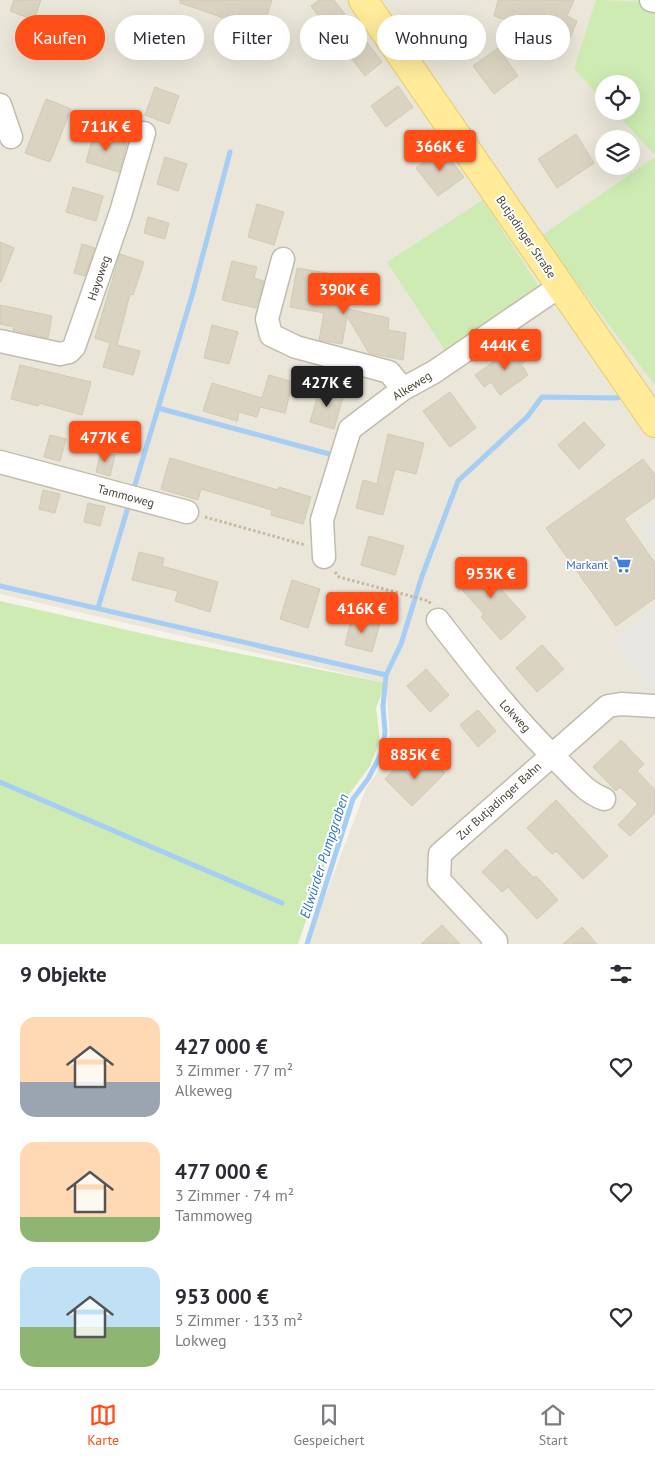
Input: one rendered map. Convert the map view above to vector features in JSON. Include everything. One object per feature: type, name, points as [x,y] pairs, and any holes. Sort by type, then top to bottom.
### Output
[{"type":"main road","name":"Butjadinger Straße","points":[[363,0],[655,423]]},
{"type":"street","points":[[651,0],[655,1]]},
{"type":"street","points":[[0,104],[11,137]]},
{"type":"street","name":"Hayoweg","points":[[0,341],[60,354],[69,352],[74,347],[122,212],[144,133]]},
{"type":"street","points":[[283,259],[267,318],[271,335],[296,347],[389,372],[403,389]]},
{"type":"street","name":"Alkeweg","points":[[324,557],[322,520],[350,429],[403,389],[434,372],[560,286]]},
{"type":"street","name":"Tammoweg","points":[[0,462],[188,512]]},
{"type":"street","name":"Lokweg","points":[[438,620],[489,687],[551,755],[592,795],[604,799]]},
{"type":"street","name":"Zur Butjadinger Bahn","points":[[493,944],[496,941],[439,880],[440,854],[608,706],[621,704],[655,706]]},
{"type":"path","points":[[188,512],[252,531]]},
{"type":"path","points":[[409,596],[420,599]]},
{"type":"shaded area","points":[[0,0],[655,0],[655,944],[307,944],[366,789],[391,752],[386,683],[0,594]]},
{"type":"shaded area","points":[[655,516],[655,549],[639,528]]},
{"type":"shaded area","points":[[655,607],[655,692],[611,642]]},
{"type":"green space","points":[[596,0],[655,2],[655,155],[640,139],[640,130],[632,130],[622,120],[640,120],[640,75],[595,75],[595,91],[574,69]]},
{"type":"green space","points":[[655,157],[655,385],[541,236],[629,175],[640,175],[640,167]]},
{"type":"green space","points":[[483,200],[541,290],[446,352],[387,262]]},
{"type":"green space","points":[[0,601],[167,639],[386,683],[376,708],[380,740],[370,766],[347,797],[298,944],[0,944]]},
{"type":"building","points":[[14,0],[41,0],[36,15],[21,15],[10,11]]},
{"type":"building","points":[[180,0],[272,0],[267,15],[215,15],[180,3]]},
{"type":"building","points":[[319,0],[334,0],[346,15],[318,15],[311,6]]},
{"type":"building","points":[[498,0],[574,0],[567,15],[494,16]]},
{"type":"building","points":[[570,18],[577,21],[570,38]]},
{"type":"building","points":[[367,43],[377,56],[377,60],[382,62],[365,76],[353,60],[367,60]]},
{"type":"building","points":[[496,49],[496,60],[507,60],[518,76],[494,94],[473,66],[481,60],[486,60],[486,57]]},
{"type":"building","points":[[398,86],[413,107],[386,127],[371,106]]},
{"type":"building","points":[[155,87],[179,96],[169,124],[145,115]]},
{"type":"building","points":[[46,99],[71,109],[50,162],[25,153]]},
{"type":"building","points":[[94,133],[127,143],[119,172],[86,162]]},
{"type":"building","points":[[576,134],[594,163],[557,188],[538,159]]},
{"type":"building","points":[[442,149],[464,177],[438,196],[416,168]]},
{"type":"building","points":[[165,157],[187,164],[178,191],[157,184]]},
{"type":"building","points":[[73,187],[103,196],[96,221],[66,212]]},
{"type":"building","points":[[257,204],[284,212],[274,245],[248,237]]},
{"type":"building","points":[[148,217],[169,223],[165,239],[144,233]]},
{"type":"building","points":[[0,242],[14,248],[1,282],[0,282]]},
{"type":"building","points":[[82,244],[95,248],[85,276],[74,273]]},
{"type":"building","points":[[120,254],[144,262],[133,295],[130,294],[117,345],[140,351],[133,375],[103,367],[110,343],[95,338]]},
{"type":"building","points":[[232,261],[257,267],[254,278],[264,281],[256,308],[222,300]]},
{"type":"building","points":[[297,268],[333,274],[330,287],[351,291],[348,309],[389,318],[388,330],[406,333],[403,360],[369,353],[347,316],[342,344],[319,340],[324,313],[290,307]]},
{"type":"building","points":[[0,305],[52,316],[48,338],[13,330],[14,327],[0,324]]},
{"type":"building","points":[[212,325],[238,332],[229,364],[204,358]]},
{"type":"building","points":[[518,344],[528,359],[521,364],[528,375],[500,395],[491,382],[484,387],[475,375]]},
{"type":"building","points":[[20,365],[91,382],[82,415],[39,403],[38,406],[11,399]]},
{"type":"building","points":[[269,375],[293,382],[285,413],[260,407],[257,417],[239,412],[237,421],[203,411],[212,383],[262,398]]},
{"type":"building","points":[[320,387],[344,394],[334,429],[310,422]]},
{"type":"building","points":[[450,392],[476,428],[450,447],[423,411]]},
{"type":"building","points":[[584,422],[605,445],[579,469],[558,445]]},
{"type":"building","points":[[388,434],[424,443],[416,474],[395,469],[383,515],[356,508],[363,480],[377,484]]},
{"type":"building","points":[[50,435],[66,439],[60,461],[44,457]]},
{"type":"building","points":[[101,451],[115,455],[110,476],[96,472]]},
{"type":"building","points":[[170,458],[278,490],[279,487],[311,497],[303,524],[271,515],[272,510],[201,489],[198,500],[161,489]]},
{"type":"building","points":[[643,459],[655,475],[655,497],[624,519],[655,563],[655,598],[616,626],[546,528]]},
{"type":"building","points":[[43,490],[60,494],[55,513],[39,509]]},
{"type":"building","points":[[88,503],[105,507],[100,526],[84,522]]},
{"type":"building","points":[[369,536],[404,546],[395,575],[361,565]]},
{"type":"building","points":[[139,552],[164,558],[162,566],[218,582],[210,612],[175,601],[178,591],[132,580]]},
{"type":"building","points":[[481,559],[502,583],[498,586],[526,617],[501,640],[481,617],[484,614],[455,582]]},
{"type":"building","points":[[292,580],[320,589],[308,628],[280,619]]},
{"type":"building","points":[[352,616],[380,623],[372,652],[345,645]]},
{"type":"building","points":[[542,645],[564,669],[537,692],[516,668]]},
{"type":"building","points":[[426,669],[449,695],[430,712],[407,686]]},
{"type":"building","points":[[478,710],[496,731],[478,747],[460,725]]},
{"type":"building","points":[[621,740],[644,764],[637,771],[655,790],[655,813],[630,836],[618,825],[638,804],[620,787],[616,791],[593,767]]},
{"type":"building","points":[[428,757],[445,773],[412,806],[385,779],[399,764],[410,775]]},
{"type":"building","points":[[556,800],[608,856],[583,879],[556,851],[552,854],[527,828]]},
{"type":"building","points":[[506,849],[534,878],[536,876],[558,900],[537,919],[508,887],[502,892],[482,872]]},
{"type":"building","points":[[442,925],[460,944],[421,944]]},
{"type":"building","points":[[582,927],[597,944],[563,944]]},
{"type":"waterway","points":[[134,488],[193,292],[230,152]]},
{"type":"waterway","name":"Ellwürder Pumpgraben","points":[[307,944],[353,799],[368,779],[382,752],[385,732],[383,706],[386,675],[401,644],[422,576],[458,481],[527,417],[542,397],[618,398]]},
{"type":"waterway","points":[[158,408],[333,455]]},
{"type":"waterway","points":[[98,608],[128,507]]},
{"type":"waterway","points":[[0,586],[386,675]]},
{"type":"waterway","points":[[0,782],[282,903]]},
{"type":"place","name":"Markant","points":[[622,565]]}]
